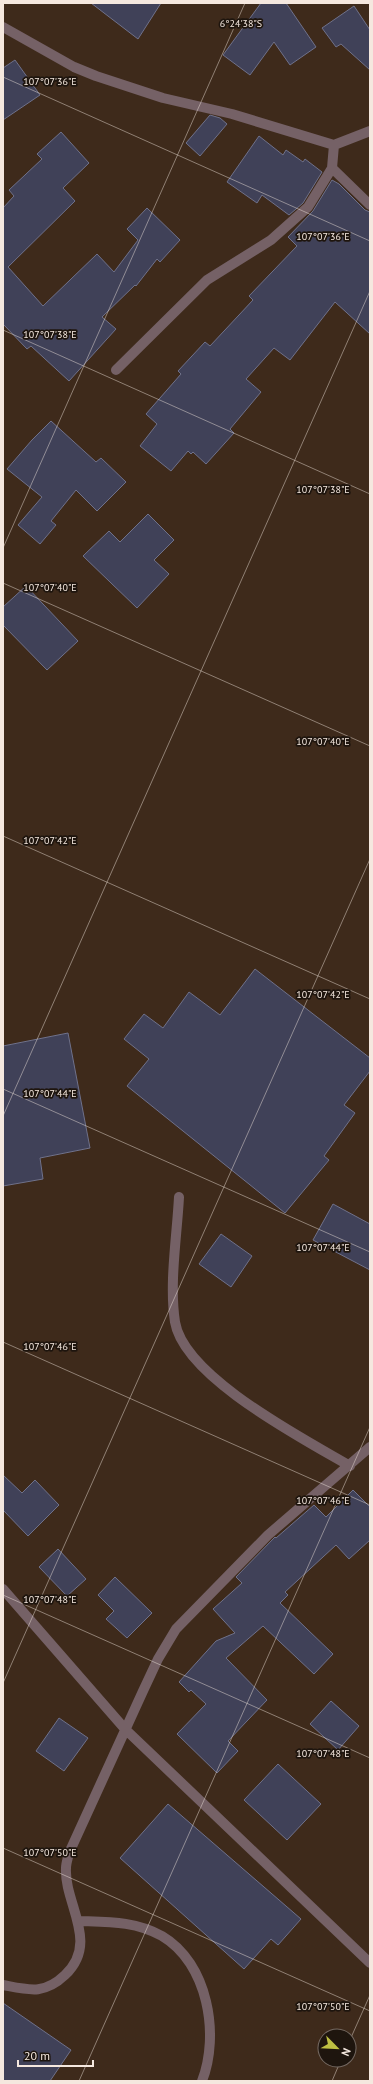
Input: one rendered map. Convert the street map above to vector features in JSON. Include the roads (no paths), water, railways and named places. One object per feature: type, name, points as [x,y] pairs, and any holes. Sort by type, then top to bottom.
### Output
[{"type":"street","points":[[3,27],[41,50],[96,76],[162,98],[232,114],[334,145],[370,131]]},
{"type":"street","points":[[116,370],[207,280],[270,240],[308,207],[332,168],[334,145]]},
{"type":"street","points":[[332,168],[370,205]]},
{"type":"street","points":[[179,1197],[174,1296],[175,1323],[184,1344],[201,1365],[264,1416],[350,1466]]},
{"type":"street","points":[[3,1985],[32,1990],[45,1989],[56,1983],[67,1973],[76,1958],[80,1947],[81,1935],[66,1868],[68,1853],[158,1659],[176,1629],[268,1535],[350,1466],[370,1446]]},
{"type":"street","points":[[3,1589],[125,1729],[370,1963]]},
{"type":"street","points":[[79,1921],[122,1922],[146,1929],[163,1937],[179,1950],[187,1961],[204,1993],[209,2018],[211,2046],[202,2081]]}]
